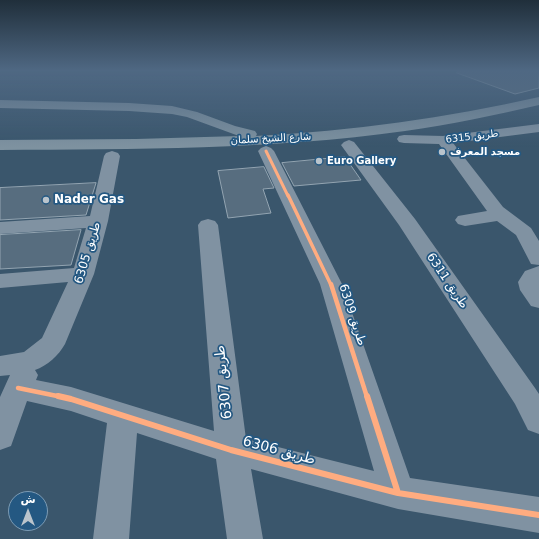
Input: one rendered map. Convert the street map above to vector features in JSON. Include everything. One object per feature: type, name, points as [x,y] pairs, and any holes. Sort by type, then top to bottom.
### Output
[{"type":"main road","name":"شارع الشيخ سلمان","points":[[1,154],[360,133],[437,123],[539,101]]},
{"type":"main road","points":[[0,104],[172,110],[204,118],[230,130],[244,134],[311,137]]},
{"type":"main road","name":"شارع الشيخ سلمان","points":[[1,154],[112,156],[266,151],[404,138],[490,124],[539,113]]},
{"type":"street","name":"طريق 6315","points":[[404,138],[443,140],[539,128]]},
{"type":"street","points":[[443,140],[493,207],[501,215],[524,232],[539,259]]},
{"type":"street","name":"طريق 6311","points":[[349,144],[408,223],[525,396],[539,421]]},
{"type":"street","name":"طريق 6309","points":[[266,151],[331,284],[398,493]]},
{"type":"street","name":"طريق 6305","points":[[16,372],[52,344],[83,274],[98,221],[112,156]]},
{"type":"street","points":[[465,220],[501,215]]},
{"type":"street","points":[[0,228],[98,221]]},
{"type":"street","name":"طريق 6307","points":[[208,225],[231,450],[246,539]]},
{"type":"street","points":[[539,272],[530,278],[529,282],[532,290],[539,300]]},
{"type":"street","points":[[0,281],[83,274]]},
{"type":"street","points":[[0,436],[16,372]]},
{"type":"street","name":"طريق 6306","points":[[16,372],[71,399],[231,450],[398,493],[539,515]]},
{"type":"street","points":[[111,539],[123,416]]},
{"type":"building","points":[[345,157],[361,180],[294,186],[282,163]]},
{"type":"building","points":[[264,167],[274,188],[263,189],[271,213],[228,218],[218,171]]},
{"type":"building","name":"Nader Gas","points":[[96,183],[86,215],[0,220],[0,188]]},
{"type":"building","points":[[81,230],[71,265],[0,269],[0,235]]},
{"type":"cycle path","points":[[266,151],[331,284],[398,493]]},
{"type":"cycle path","points":[[18,388],[71,399],[231,450],[398,493],[539,515]]},
{"type":"place","name":"مسجد المعرف","points":[[442,152]]},
{"type":"place","name":"Euro Gallery","points":[[319,161]]},
{"type":"place","name":"Nader Gas","points":[[46,200]]}]
